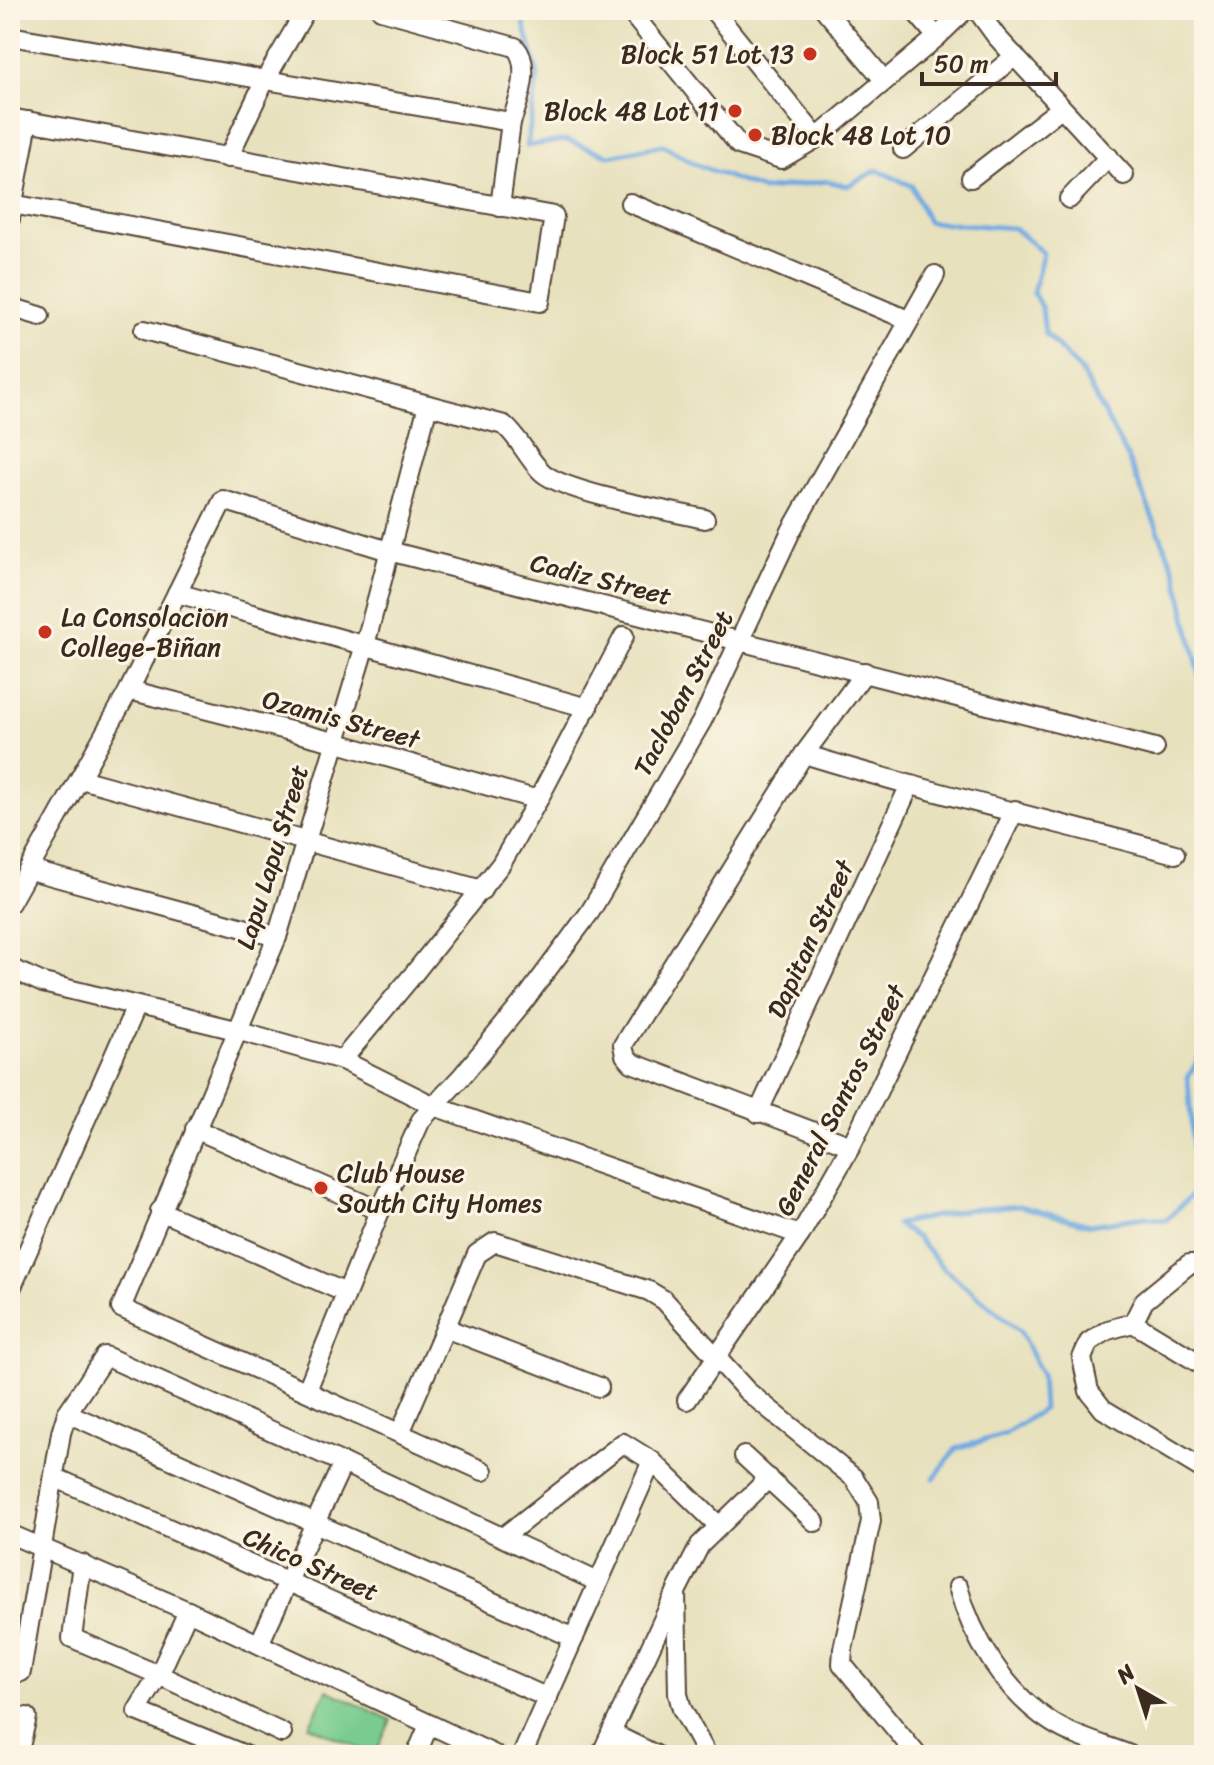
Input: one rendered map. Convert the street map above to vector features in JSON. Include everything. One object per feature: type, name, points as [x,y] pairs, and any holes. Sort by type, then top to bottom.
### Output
[{"type":"street","points":[[228,158],[265,80],[306,10]]},
{"type":"street","points":[[381,10],[515,47],[524,65],[511,122],[500,207]]},
{"type":"street","points":[[629,10],[739,145],[781,159],[817,138],[965,10]]},
{"type":"street","points":[[825,10],[884,80]]},
{"type":"street","points":[[914,10],[937,37]]},
{"type":"street","points":[[977,10],[1061,108],[1124,175]]},
{"type":"street","points":[[714,11],[817,138]]},
{"type":"street","points":[[10,36],[511,122]]},
{"type":"street","points":[[903,149],[1015,56]]},
{"type":"street","points":[[971,178],[1061,108]]},
{"type":"street","points":[[19,120],[228,158],[554,216],[540,302],[11,212],[19,120]]},
{"type":"street","points":[[1069,199],[1109,157]]},
{"type":"street","points":[[630,203],[908,320]]},
{"type":"street","name":"Tacloban Street","points":[[307,1390],[421,1120],[527,997],[590,912],[702,721],[791,531],[935,275]]},
{"type":"street","points":[[10,307],[40,316]]},
{"type":"street","points":[[144,330],[504,425],[516,434],[543,472],[567,486],[705,519]]},
{"type":"street","name":"Lapu Lapu Street","points":[[307,1390],[121,1308],[277,937],[365,645],[428,405]]},
{"type":"street","name":"Cadiz Street","points":[[177,593],[223,500],[389,551],[1155,748]]},
{"type":"street","points":[[10,903],[129,690],[177,593],[588,708]]},
{"type":"street","points":[[342,1060],[501,864],[588,708],[624,636]]},
{"type":"street","points":[[851,1146],[632,1063],[625,1055],[623,1045],[804,754],[865,672]]},
{"type":"street","name":"Ozamis Street","points":[[129,690],[334,742],[538,800]]},
{"type":"street","points":[[804,754],[909,787],[1015,810],[1175,854]]},
{"type":"street","points":[[81,779],[482,890]]},
{"type":"street","name":"Dapitan Street","points":[[758,1113],[909,787]]},
{"type":"street","name":"General Santos Street","points":[[687,1400],[800,1235],[851,1146],[1015,810]]},
{"type":"street","points":[[30,870],[277,937]]},
{"type":"street","points":[[10,968],[43,983],[240,1031],[342,1060],[434,1106],[800,1235]]},
{"type":"street","points":[[10,1291],[136,1006]]},
{"type":"street","points":[[195,1129],[380,1211]]},
{"type":"street","points":[[160,1211],[346,1293]]},
{"type":"street","points":[[400,1433],[477,1254],[495,1242],[649,1291],[664,1300],[747,1391],[844,1468],[864,1490],[871,1521],[842,1664],[917,1755]]},
{"type":"street","points":[[1133,1323],[1144,1301],[1189,1264],[1203,1262]]},
{"type":"street","points":[[1204,1366],[1133,1323],[1108,1330],[1089,1342],[1082,1358],[1089,1391],[1103,1409],[1204,1470]]},
{"type":"street","points":[[445,1328],[599,1387]]},
{"type":"street","points":[[21,1672],[67,1413],[105,1356],[598,1582]]},
{"type":"street","points":[[307,1390],[483,1471]]},
{"type":"street","points":[[67,1413],[574,1638]]},
{"type":"street","points":[[503,1537],[623,1443],[652,1461],[719,1526]]},
{"type":"street","points":[[744,1456],[815,1522]]},
{"type":"street","points":[[522,1755],[652,1461]]},
{"type":"street","points":[[259,1644],[343,1463]]},
{"type":"street","name":"Chico Street","points":[[54,1477],[548,1698]]},
{"type":"street","points":[[601,1755],[691,1558],[769,1478]]},
{"type":"street","points":[[10,1534],[188,1611],[495,1755]]},
{"type":"street","points":[[82,1564],[72,1638],[282,1733]]},
{"type":"street","points":[[958,1587],[972,1626],[1019,1695],[1051,1722],[1130,1755]]},
{"type":"street","points":[[676,1592],[678,1694],[682,1709],[707,1755]]},
{"type":"street","points":[[188,1611],[159,1675],[137,1711],[245,1755]]},
{"type":"street","points":[[20,1754],[27,1717]]},
{"type":"street","points":[[416,1755],[429,1725]]},
{"type":"street","points":[[611,1733],[656,1755]]},
{"type":"green space","points":[[327,1690],[391,1720],[375,1755],[309,1726]]},
{"type":"waterway","points":[[444,10],[450,10]]},
{"type":"waterway","points":[[520,10],[538,75],[527,146],[566,140],[610,156],[663,145],[695,164],[763,190],[827,181],[847,186],[877,170],[912,186],[928,222],[1014,228],[1043,253],[1033,292],[1042,309],[1045,333],[1081,371],[1126,454],[1176,573],[1204,694]]},
{"type":"waterway","points":[[934,1478],[956,1449],[1005,1434],[1043,1409],[1041,1374],[1020,1331],[942,1267],[917,1238],[897,1224],[966,1210],[1019,1206],[1090,1225],[1144,1217],[1166,1220],[1196,1191],[1188,1078],[1204,1048]]},
{"type":"place","name":"Block 51 Lot 13","points":[[810,54]]},
{"type":"place","name":"Block 48 Lot 11","points":[[735,111]]},
{"type":"place","name":"Block 48 Lot 10","points":[[755,135]]},
{"type":"place","name":"La Consolacion College-Biñan","points":[[45,632]]},
{"type":"place","name":"Club House South City Homes","points":[[321,1188]]}]
